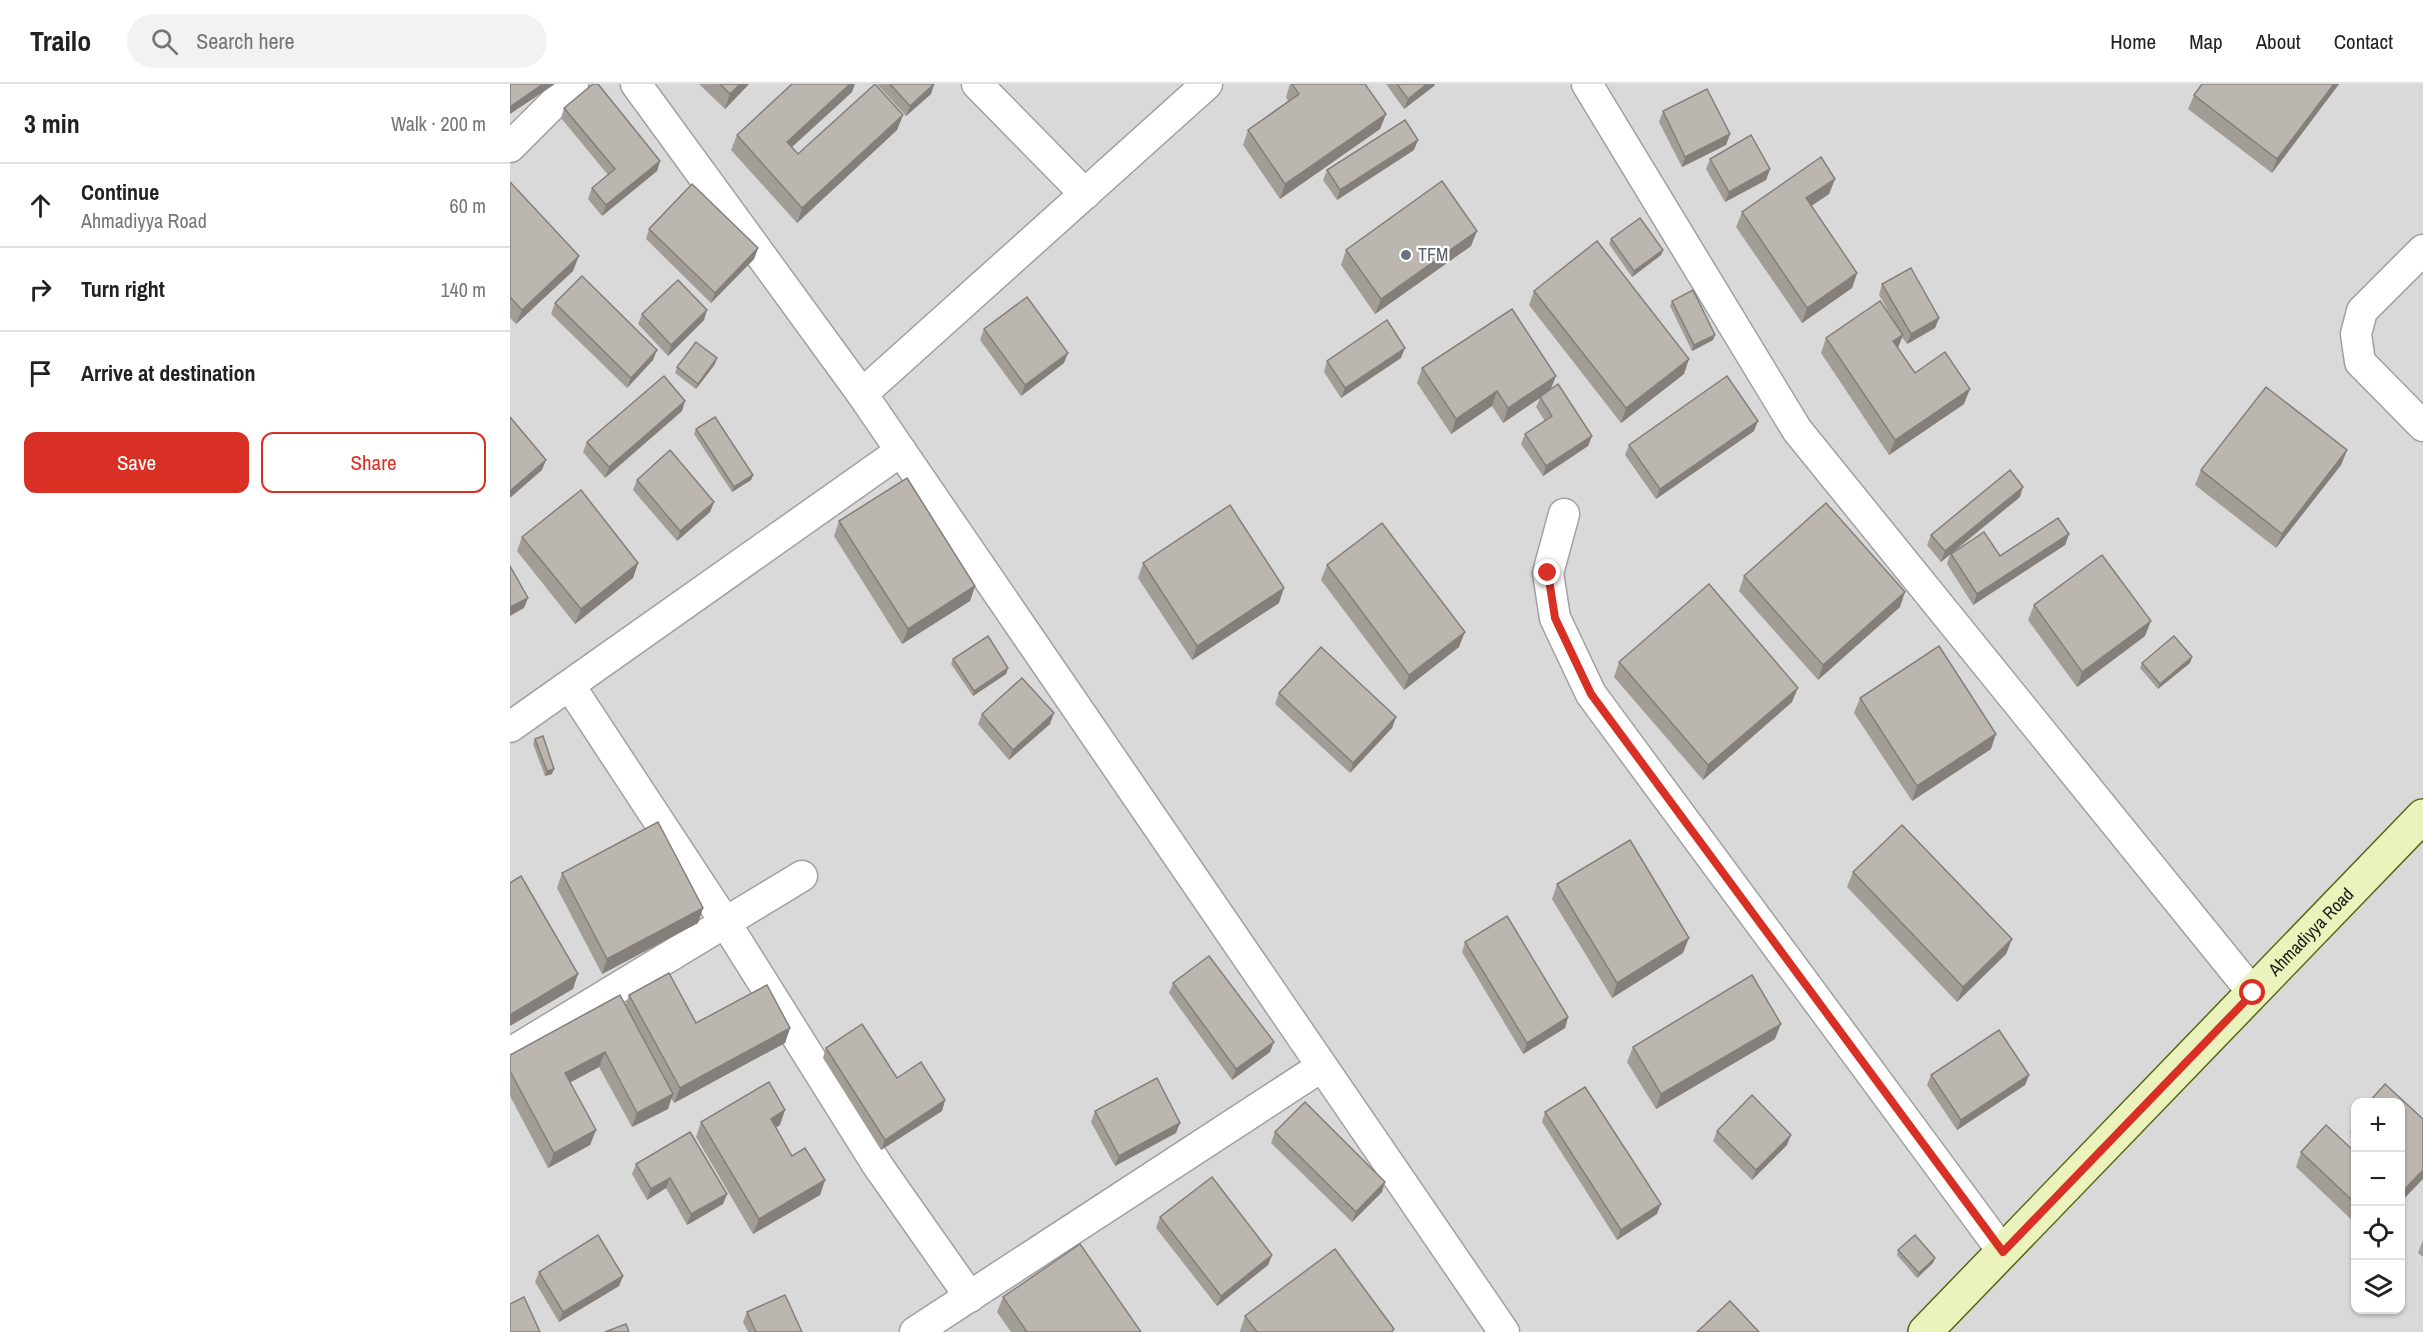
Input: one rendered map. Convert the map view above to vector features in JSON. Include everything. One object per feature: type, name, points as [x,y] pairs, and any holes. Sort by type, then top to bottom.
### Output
[{"type":"street","points":[[510,147],[573,84]]},
{"type":"street","points":[[636,84],[862,394],[1504,1332]]},
{"type":"street","points":[[977,84],[1085,194]]},
{"type":"street","points":[[862,394],[1208,84]]},
{"type":"street","points":[[1587,84],[1797,430],[2253,993]]},
{"type":"street","points":[[2423,250],[2362,311],[2356,334],[2360,362],[2423,426]]},
{"type":"street","points":[[510,727],[901,451]]},
{"type":"street","points":[[1564,514],[1548,573],[1555,618],[1591,694],[2003,1252]]},
{"type":"street","points":[[570,686],[725,922],[878,1166],[970,1297]]},
{"type":"street","name":"Ahmadiyya Road","points":[[1925,1332],[2423,816]]},
{"type":"street","points":[[510,1053],[802,876]]},
{"type":"street","points":[[915,1332],[1321,1066]]},
{"type":"shaded area","points":[[510,84],[2423,84],[2423,1332],[510,1332]]},
{"type":"building","points":[[510,84],[543,84],[510,107]]},
{"type":"building","points":[[593,84],[598,84],[660,161],[606,205],[592,188],[615,169],[564,108]]},
{"type":"building","points":[[720,84],[740,84],[730,94]]},
{"type":"building","points":[[792,84],[850,84],[787,142],[798,154],[875,84],[903,115],[802,208],[737,135]]},
{"type":"building","points":[[890,84],[934,84],[910,106]]},
{"type":"building","points":[[1292,84],[1365,84],[1386,114],[1285,184],[1248,130],[1299,94]]},
{"type":"building","points":[[1397,84],[1427,84],[1408,99]]},
{"type":"building","points":[[2202,84],[2334,84],[2277,159],[2194,95]]},
{"type":"building","points":[[1707,89],[1730,134],[1685,157],[1663,111]]},
{"type":"building","points":[[1405,120],[1418,140],[1340,190],[1327,170]]},
{"type":"building","points":[[1751,135],[1770,169],[1729,192],[1710,159]]},
{"type":"building","points":[[1821,157],[1835,179],[1806,198],[1857,273],[1807,308],[1742,212]]},
{"type":"building","name":"TFM","points":[[1442,181],[1477,231],[1381,299],[1346,250]]},
{"type":"building","points":[[510,182],[579,256],[522,310],[510,297]]},
{"type":"building","points":[[692,184],[758,248],[715,293],[649,229]]},
{"type":"building","points":[[1640,218],[1663,250],[1634,271],[1611,239]]},
{"type":"building","points":[[1597,241],[1689,359],[1626,408],[1534,291]]},
{"type":"building","points":[[1911,268],[1939,318],[1911,334],[1882,284]]},
{"type":"building","points":[[582,276],[657,350],[631,378],[555,303]]},
{"type":"building","points":[[678,280],[707,310],[671,345],[642,314]]},
{"type":"building","points":[[1693,290],[1715,335],[1694,345],[1672,301]]},
{"type":"building","points":[[1027,297],[1068,353],[1025,385],[984,329]]},
{"type":"building","points":[[1880,301],[1903,335],[1893,341],[1915,373],[1945,352],[1970,389],[1895,440],[1826,338]]},
{"type":"building","points":[[1512,309],[1556,376],[1508,408],[1497,391],[1456,419],[1422,368]]},
{"type":"building","points":[[1387,320],[1405,348],[1345,388],[1327,361]]},
{"type":"building","points":[[696,342],[717,358],[698,384],[677,367]]},
{"type":"building","points":[[664,376],[685,401],[609,467],[587,442]]},
{"type":"building","points":[[1727,376],[1758,421],[1660,489],[1629,445]]},
{"type":"building","points":[[1558,384],[1592,436],[1546,466],[1525,434],[1552,416],[1540,397]]},
{"type":"building","points":[[2266,387],[2347,450],[2282,534],[2201,470]]},
{"type":"building","points":[[510,417],[546,460],[510,491]]},
{"type":"building","points":[[715,417],[753,475],[734,487],[696,429]]},
{"type":"building","points":[[670,450],[714,502],[680,531],[637,480]]},
{"type":"building","points":[[2010,470],[2023,487],[1945,551],[1931,535]]},
{"type":"building","points":[[907,478],[975,586],[908,629],[839,521]]},
{"type":"building","points":[[581,490],[638,563],[581,609],[522,537]]},
{"type":"building","points":[[1826,503],[1905,592],[1823,665],[1744,576]]},
{"type":"building","points":[[1230,505],[1284,588],[1197,646],[1143,563]]},
{"type":"building","points":[[2058,518],[2069,534],[1977,594],[1951,554],[1984,532],[2000,556]]},
{"type":"building","points":[[1382,523],[1465,632],[1409,675],[1327,565]]},
{"type":"building","points":[[2102,555],[2151,621],[2082,672],[2034,605]]},
{"type":"building","points":[[510,566],[528,598],[510,607]]},
{"type":"building","points":[[1709,584],[1798,688],[1708,765],[1619,662]]},
{"type":"building","points":[[988,636],[1008,668],[974,691],[953,659]]},
{"type":"building","points":[[2174,636],[2192,657],[2160,684],[2142,663]]},
{"type":"building","points":[[1939,646],[1996,734],[1917,786],[1860,698]]},
{"type":"building","points":[[1321,647],[1396,717],[1353,763],[1279,693]]},
{"type":"building","points":[[1022,678],[1054,713],[1013,750],[982,714]]},
{"type":"building","points":[[543,736],[554,769],[547,771],[535,739]]},
{"type":"building","points":[[658,822],[703,908],[607,959],[562,873]]},
{"type":"building","points":[[1902,825],[2012,939],[1963,987],[1853,872]]},
{"type":"building","points":[[1630,840],[1689,938],[1617,983],[1557,884]]},
{"type":"building","points":[[521,876],[578,974],[510,1015],[510,883]]},
{"type":"building","points":[[1507,916],[1568,1017],[1527,1043],[1465,942]]},
{"type":"building","points":[[1209,956],[1274,1042],[1236,1069],[1173,983]]},
{"type":"building","points":[[669,973],[696,1023],[767,985],[790,1028],[680,1088],[629,995]]},
{"type":"building","points":[[1752,975],[1781,1024],[1661,1094],[1633,1047]]},
{"type":"building","points":[[620,995],[673,1094],[637,1113],[605,1052],[565,1073],[596,1130],[554,1153],[510,1071],[510,1055]]},
{"type":"building","points":[[862,1024],[897,1078],[921,1062],[945,1100],[885,1140],[826,1048]]},
{"type":"building","points":[[1999,1030],[2029,1075],[1961,1120],[1931,1075]]},
{"type":"building","points":[[1157,1078],[1180,1123],[1119,1156],[1095,1111]]},
{"type":"building","points":[[769,1082],[785,1110],[771,1119],[792,1156],[805,1148],[825,1180],[759,1219],[701,1122]]},
{"type":"building","points":[[2385,1084],[2400,1098],[2373,1098]]},
{"type":"building","points":[[1585,1087],[1661,1204],[1621,1230],[1545,1112]]},
{"type":"building","points":[[1752,1095],[1791,1135],[1756,1170],[1717,1131]]},
{"type":"building","points":[[1305,1102],[1385,1182],[1356,1212],[1275,1132]]},
{"type":"building","points":[[2405,1102],[2423,1119],[2423,1170],[2405,1189]]},
{"type":"building","points":[[2326,1125],[2351,1148],[2351,1199],[2301,1152]]},
{"type":"building","points":[[690,1132],[727,1194],[691,1214],[670,1178],[651,1189],[636,1164]]},
{"type":"building","points":[[1212,1177],[1272,1255],[1221,1296],[1160,1217]]},
{"type":"building","points":[[598,1235],[623,1276],[563,1312],[539,1272]]},
{"type":"building","points":[[1915,1235],[1935,1258],[1919,1273],[1898,1250]]},
{"type":"building","points":[[1080,1244],[1141,1332],[1027,1332],[1003,1297]]},
{"type":"building","points":[[1335,1249],[1394,1329],[1391,1332],[1257,1332],[1245,1316]]},
{"type":"building","points":[[785,1295],[802,1332],[756,1332],[747,1312]]},
{"type":"building","points":[[524,1297],[540,1332],[510,1332],[510,1304]]},
{"type":"building","points":[[1730,1301],[1759,1332],[1697,1332]]},
{"type":"building","points":[[626,1324],[629,1332],[605,1332]]},
{"type":"place","name":"TFM","points":[[1406,255]]},
{"type":"route","points":[[1548,573],[1555,618],[1591,694],[2003,1252],[2253,993]]}]
